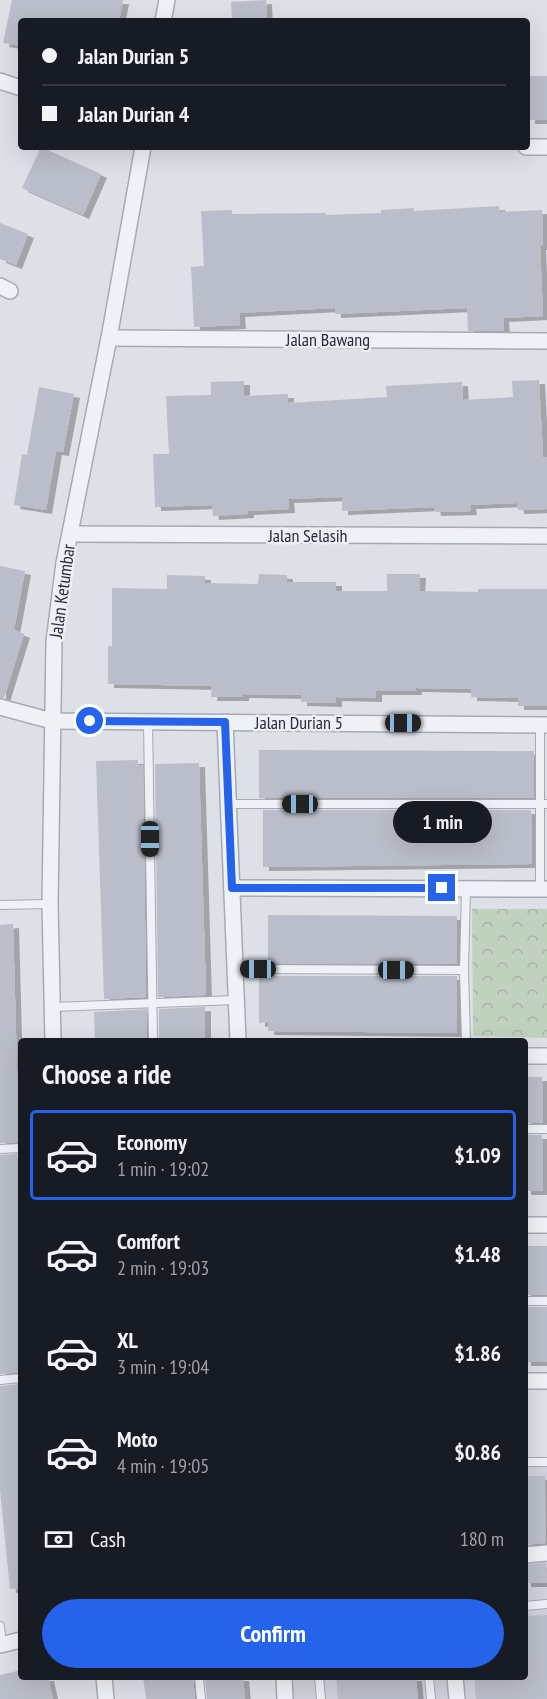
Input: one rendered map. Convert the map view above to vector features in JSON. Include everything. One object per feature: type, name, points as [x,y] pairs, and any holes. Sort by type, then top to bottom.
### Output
[{"type":"street","points":[[163,18],[166,0]]},
{"type":"street","points":[[0,81],[18,87]]},
{"type":"street","points":[[530,147],[547,147]]},
{"type":"street","name":"Jalan Ketumbar","points":[[53,1038],[50,904],[54,642],[60,587],[109,338],[142,150]]},
{"type":"street","name":"Jalan Bawang","points":[[109,338],[547,341]]},
{"type":"street","name":"Jalan Selasih","points":[[70,534],[547,536]]},
{"type":"street","name":"Jalan Durian 5","points":[[0,707],[52,721],[543,725]]},
{"type":"street","points":[[225,722],[238,1038]]},
{"type":"street","points":[[232,888],[543,889]]},
{"type":"street","points":[[528,1056],[547,1056]]},
{"type":"street","points":[[528,1225],[547,1225]]},
{"type":"street","points":[[528,1381],[547,1381]]},
{"type":"street","points":[[528,1555],[547,1553]]},
{"type":"street","points":[[1,1645],[18,1641]]},
{"type":"street","points":[[104,1680],[106,1699]]},
{"type":"street","points":[[284,1680],[285,1699]]},
{"type":"street","points":[[455,1680],[457,1699]]},
{"type":"lane","points":[[148,722],[153,1038]]},
{"type":"lane","points":[[543,725],[543,889]]},
{"type":"lane","points":[[228,804],[544,804]]},
{"type":"lane","points":[[466,888],[464,970],[466,1038]]},
{"type":"lane","points":[[0,905],[50,904]]},
{"type":"lane","points":[[235,969],[464,970]]},
{"type":"lane","points":[[53,1008],[236,1000]]},
{"type":"lane","points":[[528,1129],[547,1129]]},
{"type":"lane","points":[[0,1149],[18,1148]]},
{"type":"lane","points":[[528,1301],[547,1301]]},
{"type":"lane","points":[[0,1380],[18,1378]]},
{"type":"lane","points":[[528,1462],[547,1462]]},
{"type":"lane","points":[[528,1606],[547,1604]]},
{"type":"lane","points":[[0,1626],[1,1645]]},
{"type":"lane","points":[[199,1680],[201,1699]]},
{"type":"lane","points":[[319,1680],[321,1699]]},
{"type":"lane","points":[[429,1680],[431,1699]]},
{"type":"shaded area","points":[[528,1460],[547,1460],[547,1699],[279,1699],[278,1680],[528,1680]]},
{"type":"green space","points":[[472,909],[547,909],[547,1038],[473,1036]]},
{"type":"building","points":[[12,0],[123,0],[120,18],[18,18],[18,46],[3,43]]},
{"type":"building","points":[[266,0],[267,18],[232,18],[231,2]]},
{"type":"building","points":[[530,76],[547,76],[547,120],[530,120]]},
{"type":"building","points":[[40,150],[48,150],[101,174],[83,215],[22,188]]},
{"type":"building","points":[[499,206],[500,212],[542,210],[543,246],[540,246],[543,316],[503,318],[504,331],[468,331],[467,308],[335,314],[335,308],[239,313],[240,325],[194,327],[191,267],[204,266],[201,211],[232,210],[232,214],[326,213],[326,215],[381,213],[381,210],[414,208],[414,211]]},
{"type":"building","points":[[0,223],[28,234],[16,265],[0,259]]},
{"type":"building","points":[[539,380],[543,457],[547,457],[547,509],[518,510],[517,503],[470,505],[471,511],[435,512],[434,507],[342,511],[342,497],[288,499],[289,509],[213,516],[212,505],[155,507],[153,454],[169,454],[166,396],[211,395],[211,382],[244,381],[244,396],[288,394],[288,403],[387,397],[386,386],[462,382],[463,400],[513,397],[512,381]]},
{"type":"building","points":[[39,387],[74,394],[63,452],[56,451],[46,510],[14,505],[22,454],[27,455]]},
{"type":"building","points":[[0,566],[25,571],[14,630],[24,634],[4,698],[0,698]]},
{"type":"building","points":[[259,574],[287,575],[287,582],[336,582],[336,591],[387,591],[387,574],[420,574],[419,591],[478,592],[478,589],[547,589],[547,706],[518,706],[518,698],[471,697],[471,689],[416,688],[416,691],[376,691],[376,698],[336,697],[336,703],[301,702],[301,695],[243,694],[243,697],[211,697],[212,686],[108,684],[108,646],[112,646],[112,588],[167,589],[167,575],[205,576],[205,583],[258,584]]},
{"type":"building","points":[[259,750],[534,751],[534,798],[259,798]]},
{"type":"building","points":[[138,760],[138,765],[143,765],[146,997],[104,999],[96,761]]},
{"type":"building","points":[[199,763],[206,994],[158,997],[155,764]]},
{"type":"building","points":[[263,810],[531,810],[532,864],[263,867]]},
{"type":"building","points":[[268,915],[457,916],[457,964],[268,963]]},
{"type":"building","points":[[13,924],[18,1142],[0,1143],[0,925]]},
{"type":"building","points":[[259,976],[457,976],[457,1033],[268,1031],[268,1022],[259,1023]]},
{"type":"building","points":[[205,1007],[205,1038],[159,1038],[159,1009]]},
{"type":"building","points":[[147,1009],[147,1038],[95,1038],[94,1012]]},
{"type":"building","points":[[528,1077],[542,1077],[543,1123],[528,1123]]},
{"type":"building","points":[[528,1135],[542,1135],[543,1191],[528,1191]]},
{"type":"building","points":[[17,1154],[18,1166],[18,1372],[0,1374],[0,1155]]},
{"type":"building","points":[[528,1246],[547,1246],[547,1295],[528,1295]]},
{"type":"building","points":[[528,1307],[547,1307],[547,1362],[528,1362]]},
{"type":"building","points":[[18,1384],[18,1588],[10,1589],[0,1490],[0,1386]]},
{"type":"building","points":[[528,1476],[545,1476],[546,1543],[528,1545]]},
{"type":"building","points":[[546,1563],[547,1583],[528,1583],[528,1565]]},
{"type":"building","points":[[547,1615],[547,1699],[476,1699],[474,1680],[528,1680],[528,1616]]},
{"type":"building","points":[[18,1671],[18,1680],[49,1680],[53,1699],[0,1699],[0,1675]]},
{"type":"building","points":[[143,1680],[193,1680],[195,1699],[146,1699]]},
{"type":"building","points":[[205,1680],[243,1680],[245,1699],[207,1699]]},
{"type":"building","points":[[336,1680],[416,1680],[418,1699],[338,1699]]},
{"type":"route","points":[[90,721],[225,722],[232,888],[442,888]]}]
